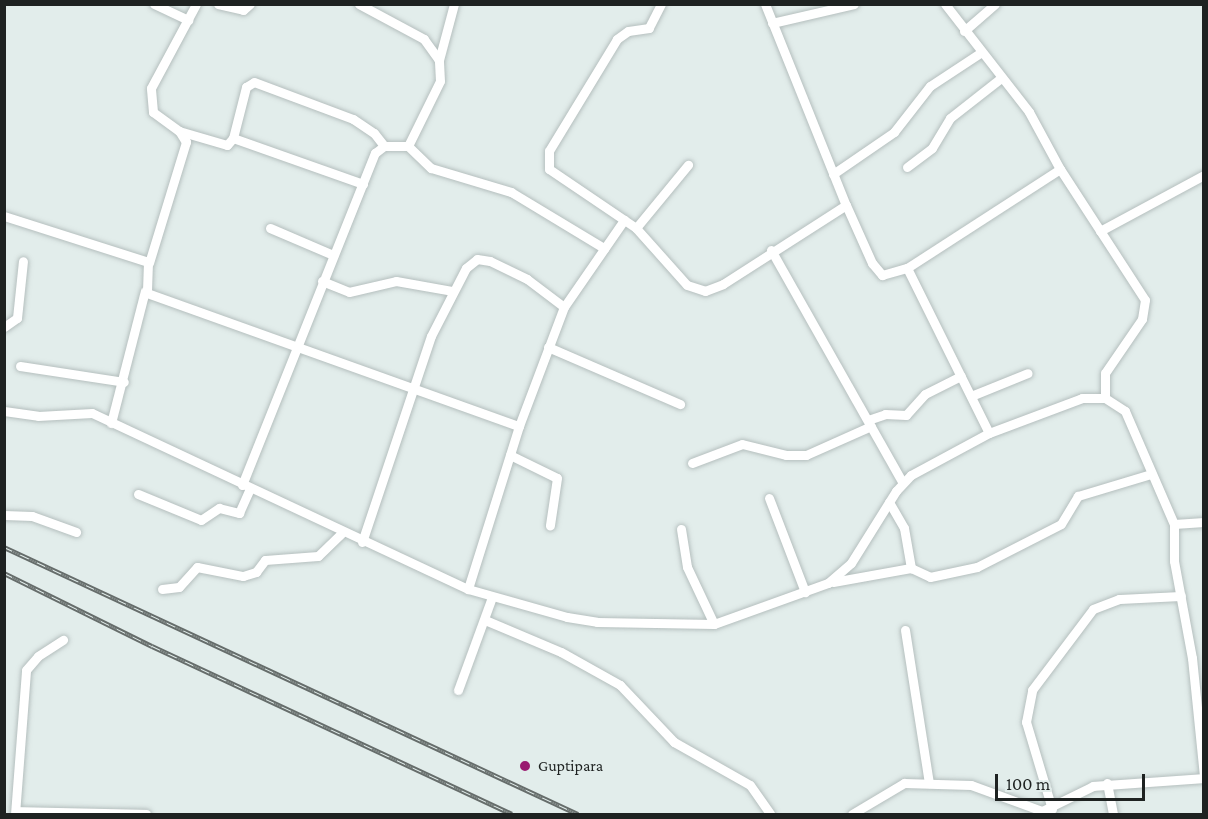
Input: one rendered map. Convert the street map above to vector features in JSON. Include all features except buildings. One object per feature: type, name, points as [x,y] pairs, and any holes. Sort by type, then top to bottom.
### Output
[{"type":"street","points":[[154,4],[189,20]]},
{"type":"street","points":[[196,4],[151,88],[149,99],[153,112],[179,131],[221,146],[233,138],[246,87],[254,82],[353,119],[374,133],[384,146]]},
{"type":"street","points":[[218,4],[243,10],[250,4]]},
{"type":"street","points":[[359,4],[424,39],[439,60]]},
{"type":"street","points":[[408,146],[440,81],[439,60],[454,4]]},
{"type":"street","points":[[662,4],[649,27],[628,31],[617,39],[546,158],[554,173],[636,228],[687,285],[705,291],[723,284],[771,250],[846,205]]},
{"type":"street","points":[[765,4],[833,174],[876,270],[888,276],[907,268],[1060,169]]},
{"type":"street","points":[[772,23],[854,4]]},
{"type":"street","points":[[945,4],[980,53],[1029,112],[1060,169],[1146,306],[1142,319],[1105,373],[1105,398]]},
{"type":"street","points":[[964,31],[995,4]]},
{"type":"street","points":[[833,174],[894,132],[930,86],[980,53]]},
{"type":"street","points":[[907,167],[932,148],[950,118],[1001,78]]},
{"type":"street","points":[[111,423],[124,382],[145,291],[149,263],[186,146],[179,131]]},
{"type":"street","points":[[233,138],[363,184]]},
{"type":"street","points":[[138,494],[201,520],[219,508],[239,513],[246,486],[295,345],[376,150],[384,146],[408,146],[431,168],[511,192],[604,248]]},
{"type":"street","points":[[636,228],[688,165]]},
{"type":"street","points":[[1100,231],[1203,175]]},
{"type":"street","points":[[4,216],[149,263]]},
{"type":"street","points":[[468,589],[519,426],[564,307],[624,220]]},
{"type":"street","points":[[270,228],[333,255]]},
{"type":"street","points":[[771,250],[902,482]]},
{"type":"street","points":[[362,542],[415,389],[430,336],[453,291],[472,261],[482,260],[527,279],[564,307]]},
{"type":"street","points":[[4,327],[17,318],[23,261]]},
{"type":"street","points":[[907,268],[988,433]]},
{"type":"street","points":[[322,281],[349,292],[396,281],[453,291]]},
{"type":"street","points":[[145,291],[519,426]]},
{"type":"street","points":[[548,347],[680,404]]},
{"type":"street","points":[[20,366],[124,382]]},
{"type":"street","points":[[970,396],[1028,373]]},
{"type":"street","points":[[692,463],[742,444],[786,455],[806,455],[885,414],[906,415],[925,394],[961,376]]},
{"type":"street","points":[[828,583],[851,563],[902,482],[988,433],[1069,401],[1105,398],[1125,411],[1174,524],[1174,561],[1192,657],[1203,778],[1107,783],[1093,786],[1052,809],[1030,810],[971,785],[929,783],[895,786],[852,814]]},
{"type":"street","points":[[4,411],[38,416],[85,412],[342,533],[468,589],[581,620],[714,624],[828,583],[911,568],[930,577],[977,567],[1061,524],[1072,499],[1151,474]]},
{"type":"street","points":[[510,455],[557,478],[550,525]]},
{"type":"street","points":[[769,498],[805,592]]},
{"type":"street","points":[[889,502],[904,528],[911,568]]},
{"type":"street","points":[[4,515],[32,516],[76,532]]},
{"type":"street","points":[[1174,524],[1203,522]]},
{"type":"street","points":[[681,529],[687,567],[714,624]]},
{"type":"street","points":[[162,589],[179,587],[197,567],[243,576],[256,573],[266,560],[318,556],[342,533]]},
{"type":"street","points":[[1052,809],[1026,722],[1032,690],[1093,609],[1119,599],[1181,596]]},
{"type":"street","points":[[458,690],[492,597]]},
{"type":"street","points":[[485,620],[561,652],[620,685],[674,742],[750,785],[771,814]]},
{"type":"street","points":[[905,630],[929,783]]},
{"type":"street","points":[[63,640],[38,656],[26,670],[15,812],[146,814]]},
{"type":"street","points":[[1107,783],[1113,814]]},
{"type":"railway","points":[[4,547],[578,814]]},
{"type":"railway","points":[[4,573],[152,646],[512,814]]},
{"type":"place","name":"Guptipara","points":[[525,766]]}]
